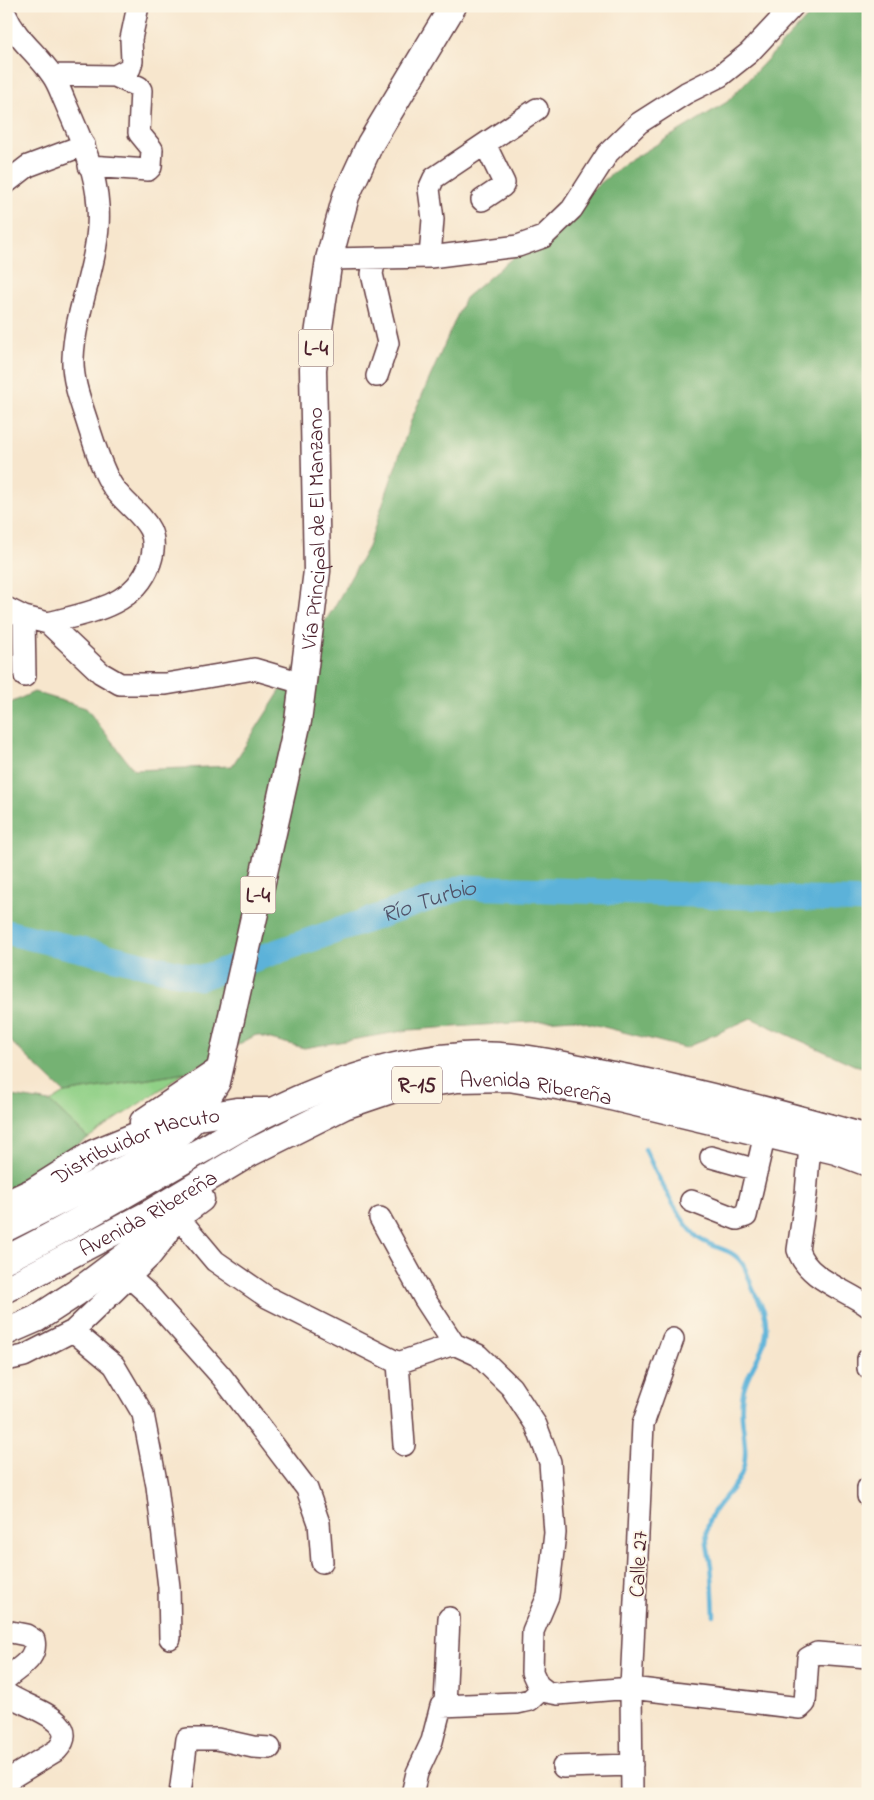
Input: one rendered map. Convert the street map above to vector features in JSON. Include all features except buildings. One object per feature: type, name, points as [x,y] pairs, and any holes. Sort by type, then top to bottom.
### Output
[{"type":"main road","name":"Vía Principal de El Manzano","points":[[6,1228],[136,1163],[171,1142],[195,1118],[217,1075],[298,721],[317,571],[313,369],[329,259],[346,196],[370,144],[453,6]]},
{"type":"main road","name":"Avenida Ribereña","points":[[6,1259],[55,1235],[272,1111],[328,1088],[383,1070],[429,1060],[463,1056],[523,1058],[587,1069],[728,1100],[868,1138]]},
{"type":"main road","points":[[94,1153],[109,1141],[148,1120],[217,1075],[232,1102],[272,1111]]},
{"type":"main road","name":"Avenida Ribereña","points":[[6,1289],[152,1212],[250,1153],[344,1106],[397,1088],[458,1079],[509,1078],[586,1091],[836,1151],[868,1163]]},
{"type":"main road","name":"Distribuidor Macuto","points":[[6,1204],[34,1192],[94,1153],[172,1121],[237,1111],[272,1111]]},
{"type":"main road","points":[[6,1332],[36,1319],[68,1298],[174,1220],[270,1144]]},
{"type":"street","points":[[115,76],[124,72],[132,65],[130,39],[138,6]]},
{"type":"street","points":[[329,259],[430,257],[518,246],[543,237],[572,209],[608,153],[638,123],[686,93],[720,76],[749,53],[793,6]]},
{"type":"street","points":[[6,15],[20,38],[53,75],[84,145],[98,206],[97,237],[73,358],[75,380],[96,448],[113,487],[141,515],[149,526],[153,541],[150,563],[138,582],[124,597],[106,608],[48,623]]},
{"type":"street","points":[[53,75],[115,76],[139,87],[138,125],[142,138],[152,149],[151,167],[148,170],[89,166]]},
{"type":"street","points":[[430,257],[433,219],[430,184],[434,178],[538,109]]},
{"type":"street","points":[[482,200],[503,186],[504,182],[485,144]]},
{"type":"street","points":[[6,183],[28,166],[84,145]]},
{"type":"street","points":[[375,258],[372,274],[388,343],[377,376]]},
{"type":"street","points":[[24,676],[15,612],[48,623],[101,673],[120,684],[166,684],[254,669],[302,683]]},
{"type":"street","points":[[691,1201],[737,1219],[746,1216],[765,1134]]},
{"type":"street","points":[[810,1145],[806,1194],[798,1250],[800,1258],[804,1265],[814,1273],[868,1306]]},
{"type":"street","points":[[711,1157],[757,1170]]},
{"type":"street","points":[[380,1218],[424,1298],[454,1344],[478,1355],[511,1387],[536,1425],[550,1462],[554,1533],[548,1596],[534,1631],[532,1664],[534,1679],[542,1689],[558,1694],[631,1688],[800,1708],[804,1703],[808,1658],[817,1653],[868,1657]]},
{"type":"street","points":[[6,1360],[24,1356],[73,1331],[159,1246],[168,1234],[174,1220],[215,1261],[267,1298],[398,1363],[454,1344]]},
{"type":"street","points":[[129,1277],[147,1293],[222,1378],[307,1489],[319,1523],[322,1562]]},
{"type":"street","points":[[73,1331],[114,1365],[143,1414],[157,1486],[167,1569],[170,1638]]},
{"type":"street","name":"Calle 27","points":[[632,1794],[631,1688],[644,1424],[673,1339]]},
{"type":"street","points":[[868,1359],[868,1368]]},
{"type":"street","points":[[398,1363],[404,1445]]},
{"type":"street","points":[[868,1488],[868,1496]]},
{"type":"street","points":[[412,1794],[417,1773],[432,1741],[440,1709],[445,1704],[449,1618]]},
{"type":"street","points":[[6,1631],[34,1640],[36,1650],[33,1657],[6,1679]]},
{"type":"street","points":[[445,1704],[456,1707],[518,1703],[530,1700],[542,1689]]},
{"type":"street","points":[[6,1693],[12,1698],[50,1714],[60,1723],[64,1733],[62,1744],[57,1750],[6,1781]]},
{"type":"street","points":[[180,1794],[187,1739],[217,1739],[253,1747],[270,1748]]},
{"type":"street","points":[[563,1767],[632,1765]]},
{"type":"green space","points":[[818,6],[868,6],[868,1068],[854,1065],[751,1018],[685,1048],[573,1019],[409,1030],[304,1048],[256,1035],[185,1073],[65,1093],[6,1037],[6,705],[34,692],[86,708],[134,770],[232,766],[333,609],[368,547],[412,418],[465,298],[621,166],[727,102]]},
{"type":"green space","points":[[185,1073],[88,1138],[50,1102],[65,1093]]},
{"type":"green space","points":[[6,1095],[50,1102],[88,1138],[6,1190]]},
{"type":"waterway","name":"Río Turbio","points":[[6,932],[200,978],[464,887],[868,901]]},
{"type":"waterway","points":[[645,1149],[668,1195],[690,1229],[701,1240],[736,1256],[742,1264],[764,1311],[766,1324],[766,1335],[763,1345],[750,1372],[743,1393],[744,1465],[737,1482],[713,1513],[707,1529],[714,1615]]}]
